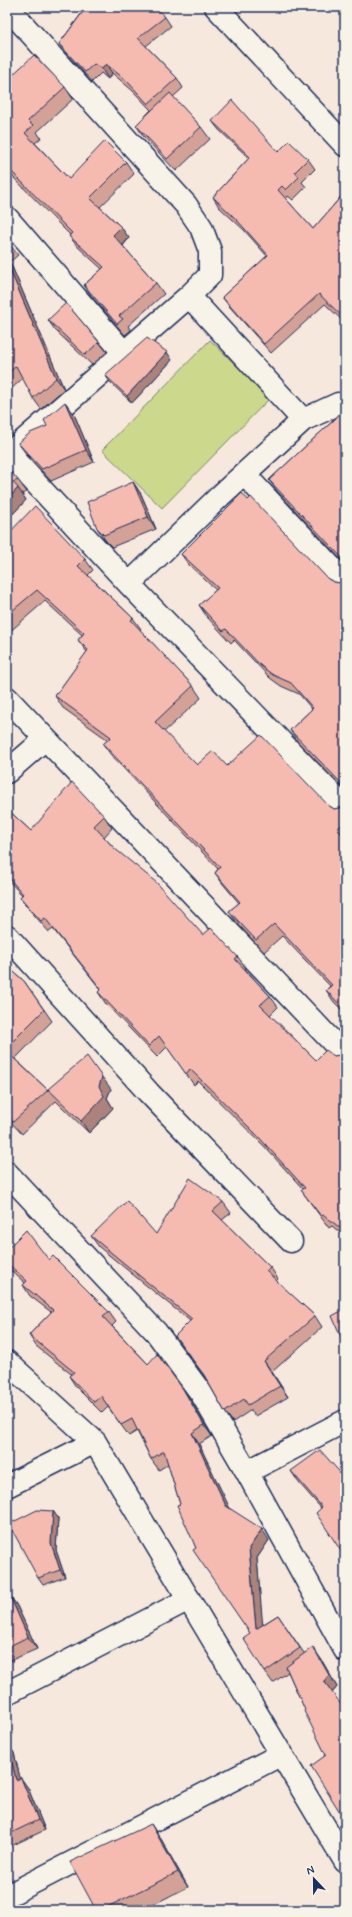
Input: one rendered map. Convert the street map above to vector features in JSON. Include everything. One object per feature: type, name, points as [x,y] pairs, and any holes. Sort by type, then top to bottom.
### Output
[{"type":"street","points":[[7,7],[186,205],[201,227],[210,251],[210,275],[125,354],[8,453],[129,584],[345,808]]},
{"type":"street","points":[[216,7],[345,146]]},
{"type":"street","points":[[7,218],[125,354]]},
{"type":"street","points":[[189,296],[303,420]]},
{"type":"street","points":[[129,584],[220,496],[303,420],[338,404],[345,405]]},
{"type":"street","points":[[244,474],[345,582]]},
{"type":"street","points":[[32,511],[47,496]]},
{"type":"street","points":[[7,698],[345,1055]]},
{"type":"street","points":[[7,772],[45,739]]},
{"type":"street","points":[[7,936],[149,1093],[291,1241]]},
{"type":"street","points":[[7,1173],[156,1332],[201,1393],[247,1472],[345,1650]]},
{"type":"street","points":[[7,1362],[94,1442],[190,1599],[345,1861]]},
{"type":"street","points":[[247,1472],[345,1421]]},
{"type":"street","points":[[7,1486],[94,1442]]},
{"type":"street","points":[[7,1692],[190,1599]]},
{"type":"street","points":[[7,1896],[282,1754]]},
{"type":"green space","points":[[210,340],[270,398],[162,508],[102,450]]},
{"type":"building","points":[[83,7],[156,7],[165,17],[138,38],[177,78],[148,104],[127,81],[106,64],[102,69],[94,64],[85,72],[59,44],[85,9]]},
{"type":"building","points":[[34,55],[65,87],[28,121],[33,126],[25,133],[69,179],[105,141],[126,162],[90,198],[121,227],[113,235],[156,283],[119,316],[123,319],[117,324],[84,285],[104,267],[69,236],[72,233],[7,167],[7,80]]},
{"type":"building","points":[[170,93],[201,127],[167,159],[136,125]]},
{"type":"building","points":[[232,100],[278,152],[289,141],[308,159],[295,172],[299,177],[286,190],[282,186],[278,190],[313,229],[345,192],[345,319],[319,294],[264,344],[222,297],[268,255],[237,220],[213,197],[250,157],[212,121]]},
{"type":"building","points":[[7,263],[56,378],[33,398],[16,366],[7,374]]},
{"type":"building","points":[[66,303],[99,342],[85,355],[48,320]]},
{"type":"building","points":[[147,338],[167,352],[127,396],[105,375]]},
{"type":"building","points":[[65,402],[86,450],[42,469],[18,443],[30,433],[47,426],[44,420]]},
{"type":"building","points":[[345,408],[345,561],[269,480]]},
{"type":"building","points":[[7,468],[18,480],[13,482],[18,488],[7,500]]},
{"type":"building","points":[[133,482],[148,517],[104,535],[97,528],[87,502]]},
{"type":"building","points":[[242,493],[248,500],[251,497],[328,579],[340,583],[345,580],[345,787],[290,730],[313,708],[291,683],[273,675],[261,666],[226,629],[223,631],[199,605],[218,588],[181,554]]},
{"type":"building","points":[[35,506],[85,559],[78,566],[133,618],[131,620],[193,686],[155,722],[197,765],[213,751],[227,766],[261,735],[328,805],[334,809],[345,806],[345,822],[337,829],[345,837],[345,1010],[326,990],[332,985],[274,924],[256,940],[229,911],[240,902],[215,873],[220,867],[103,744],[111,737],[55,696],[88,650],[78,640],[84,633],[37,590],[7,615],[7,535]]},
{"type":"building","points":[[72,782],[104,816],[94,826],[114,848],[157,883],[203,935],[211,928],[238,957],[235,959],[270,996],[260,1005],[316,1060],[326,1050],[334,1056],[345,1053],[345,1232],[324,1215],[321,1216],[301,1190],[305,1188],[256,1134],[190,1069],[186,1074],[159,1036],[149,1046],[98,992],[101,989],[45,918],[41,921],[20,897],[23,894],[7,876],[7,809],[31,831]]},
{"type":"building","points":[[7,966],[24,981],[44,1010],[7,1047]]},
{"type":"building","points":[[7,1052],[48,1090],[13,1122],[7,1115]]},
{"type":"building","points":[[87,1056],[102,1077],[99,1086],[104,1096],[81,1121],[48,1089]]},
{"type":"building","points":[[190,1178],[223,1202],[213,1211],[271,1268],[266,1271],[315,1316],[264,1361],[280,1386],[248,1405],[244,1399],[225,1412],[204,1375],[175,1336],[192,1319],[91,1236],[127,1201],[156,1234]]},
{"type":"building","points":[[26,1230],[49,1260],[53,1256],[109,1312],[103,1317],[148,1364],[157,1354],[183,1389],[204,1425],[192,1433],[226,1506],[262,1529],[249,1548],[256,1629],[278,1615],[300,1648],[265,1672],[243,1638],[250,1633],[193,1550],[196,1548],[177,1505],[180,1504],[164,1451],[151,1459],[132,1419],[121,1425],[101,1396],[94,1402],[69,1376],[74,1372],[29,1335],[53,1310],[23,1285],[27,1281],[7,1263],[7,1249]]},
{"type":"building","points":[[345,1309],[345,1346],[332,1316]]},
{"type":"building","points":[[320,1450],[345,1478],[345,1557],[316,1513],[322,1507],[291,1471]]},
{"type":"building","points":[[37,1510],[53,1511],[51,1543],[60,1570],[38,1578],[9,1524]]},
{"type":"building","points":[[9,1594],[28,1637],[7,1647],[7,1595]]},
{"type":"building","points":[[313,1647],[329,1675],[324,1681],[345,1710],[345,1820],[311,1766],[326,1755],[304,1711],[305,1710],[286,1667]]},
{"type":"building","points":[[7,1743],[16,1780],[21,1778],[38,1820],[7,1835]]},
{"type":"building","points":[[151,1824],[178,1872],[101,1910],[96,1910],[70,1862]]}]
